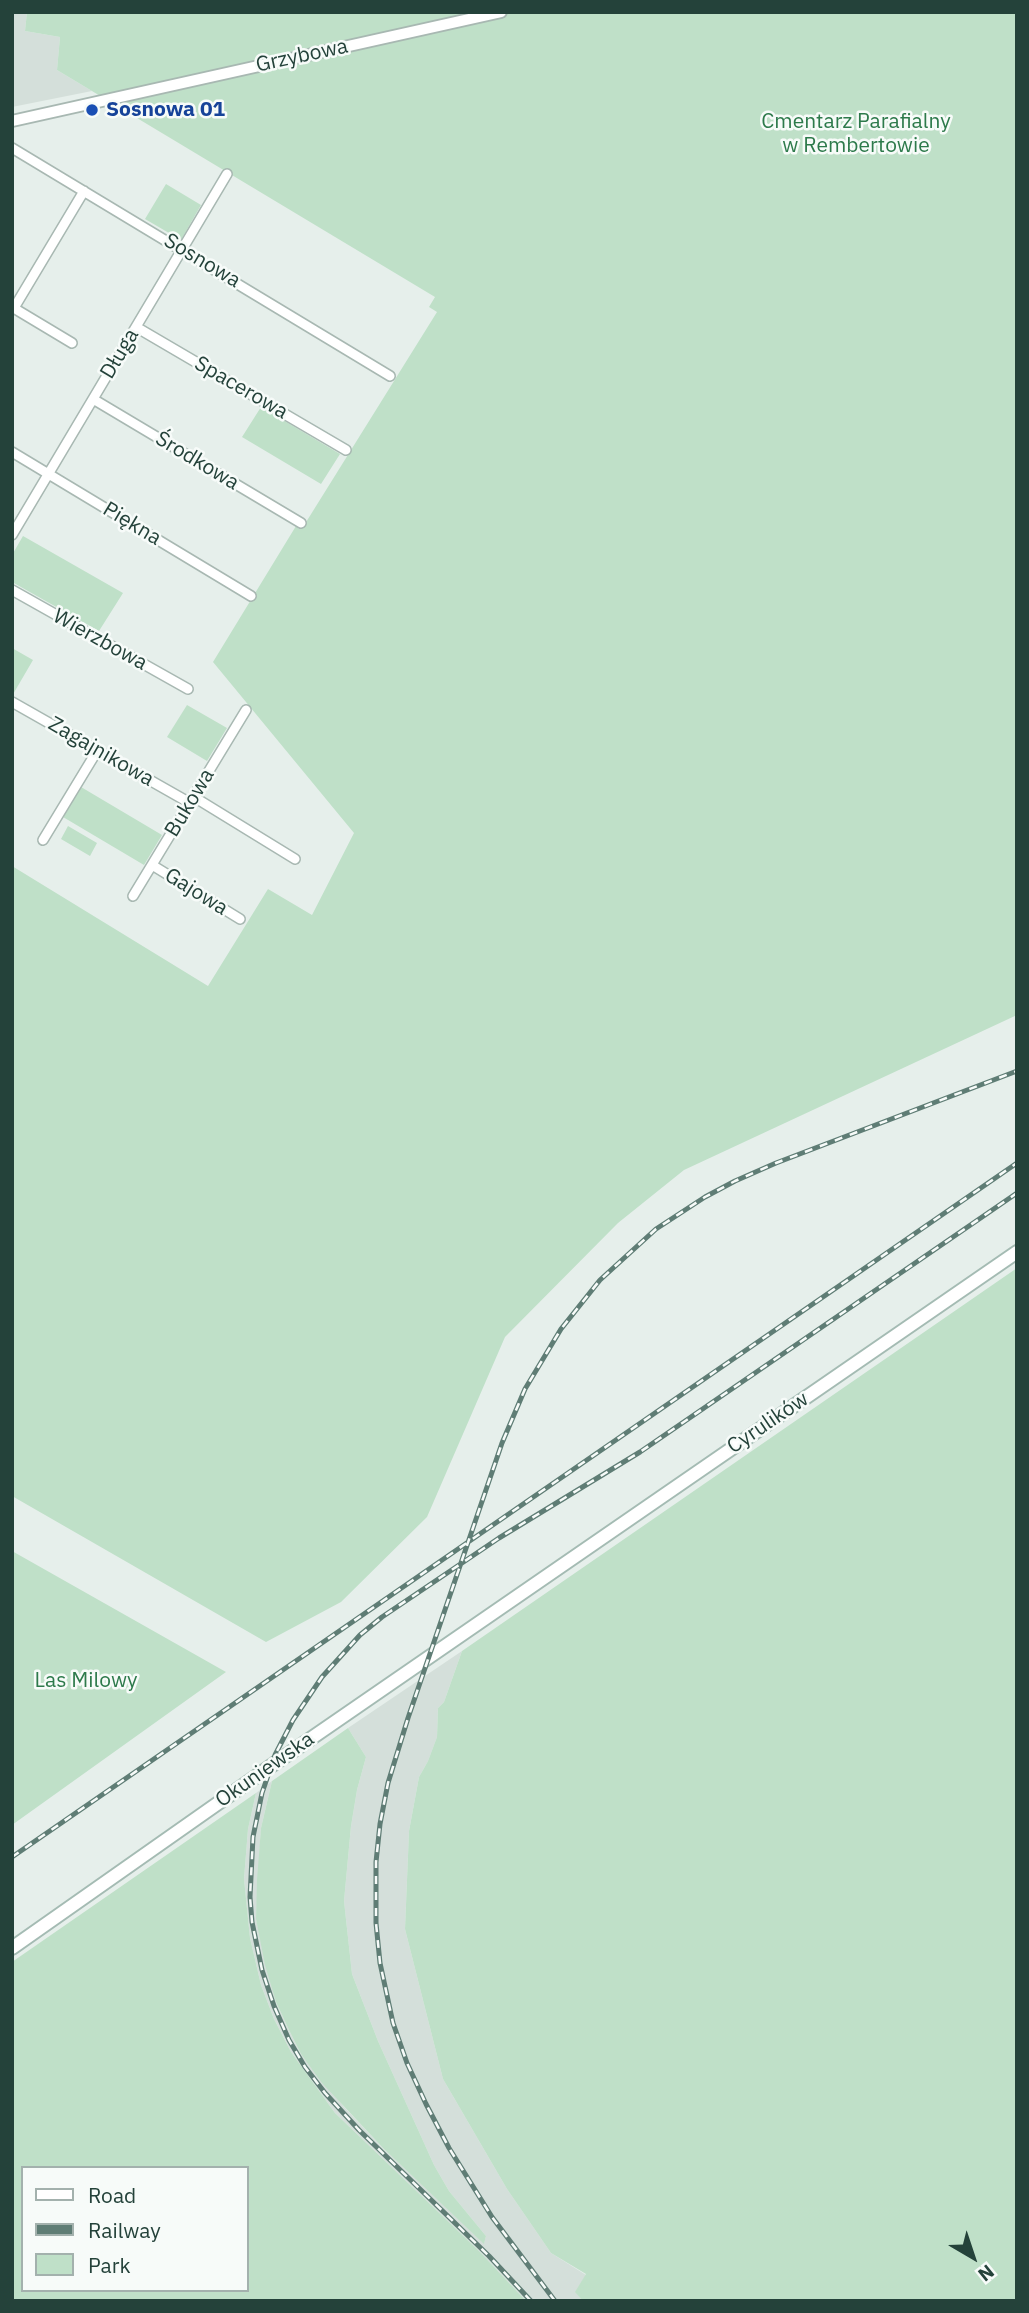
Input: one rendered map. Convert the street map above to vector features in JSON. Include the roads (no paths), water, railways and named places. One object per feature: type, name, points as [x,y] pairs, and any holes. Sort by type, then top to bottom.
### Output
[{"type":"main road","name":"Cyrulików","points":[[519,1595],[1017,1252]]},
{"type":"main road","name":"Okuniewska","points":[[12,1948],[519,1595]]},
{"type":"street","name":"Grzybowa","points":[[12,121],[501,12]]},
{"type":"street","name":"Sosnowa","points":[[12,148],[390,376]]},
{"type":"street","name":"Długa","points":[[12,535],[227,174]]},
{"type":"street","points":[[72,343],[13,308],[84,191]]},
{"type":"street","name":"Spacerowa","points":[[136,327],[346,450]]},
{"type":"street","name":"Środkowa","points":[[93,399],[301,523]]},
{"type":"street","name":"Piękna","points":[[12,452],[251,596]]},
{"type":"street","name":"Wierzbowa","points":[[12,590],[188,689]]},
{"type":"street","name":"Zagajnikowa","points":[[12,702],[295,859]]},
{"type":"street","name":"Bukowa","points":[[133,896],[246,710]]},
{"type":"street","points":[[43,840],[97,751]]},
{"type":"street","name":"Gajowa","points":[[152,865],[240,919]]},
{"type":"railway","points":[[555,2301],[492,2217],[449,2148],[426,2104],[407,2063],[393,2023],[380,1963],[376,1923],[376,1862],[388,1783],[502,1443],[525,1389],[561,1329],[600,1280],[656,1229],[705,1197],[776,1163],[1017,1071]]},
{"type":"railway","points":[[12,1857],[1017,1163]]},
{"type":"railway","points":[[531,2301],[489,2256],[359,2130],[325,2093],[289,2040],[262,1970],[250,1897],[253,1837],[262,1793],[275,1755],[293,1720],[322,1677],[360,1635],[382,1617],[499,1538],[640,1452],[1017,1193]]},
{"type":"place","name":"Sosnowa 01","points":[[92,110]]},
{"type":"park label","name":"Cmentarz Parafialny w Rembertowie","points":[[856,134]]},
{"type":"park label","name":"Las Milowy","points":[[86,1681]]}]
